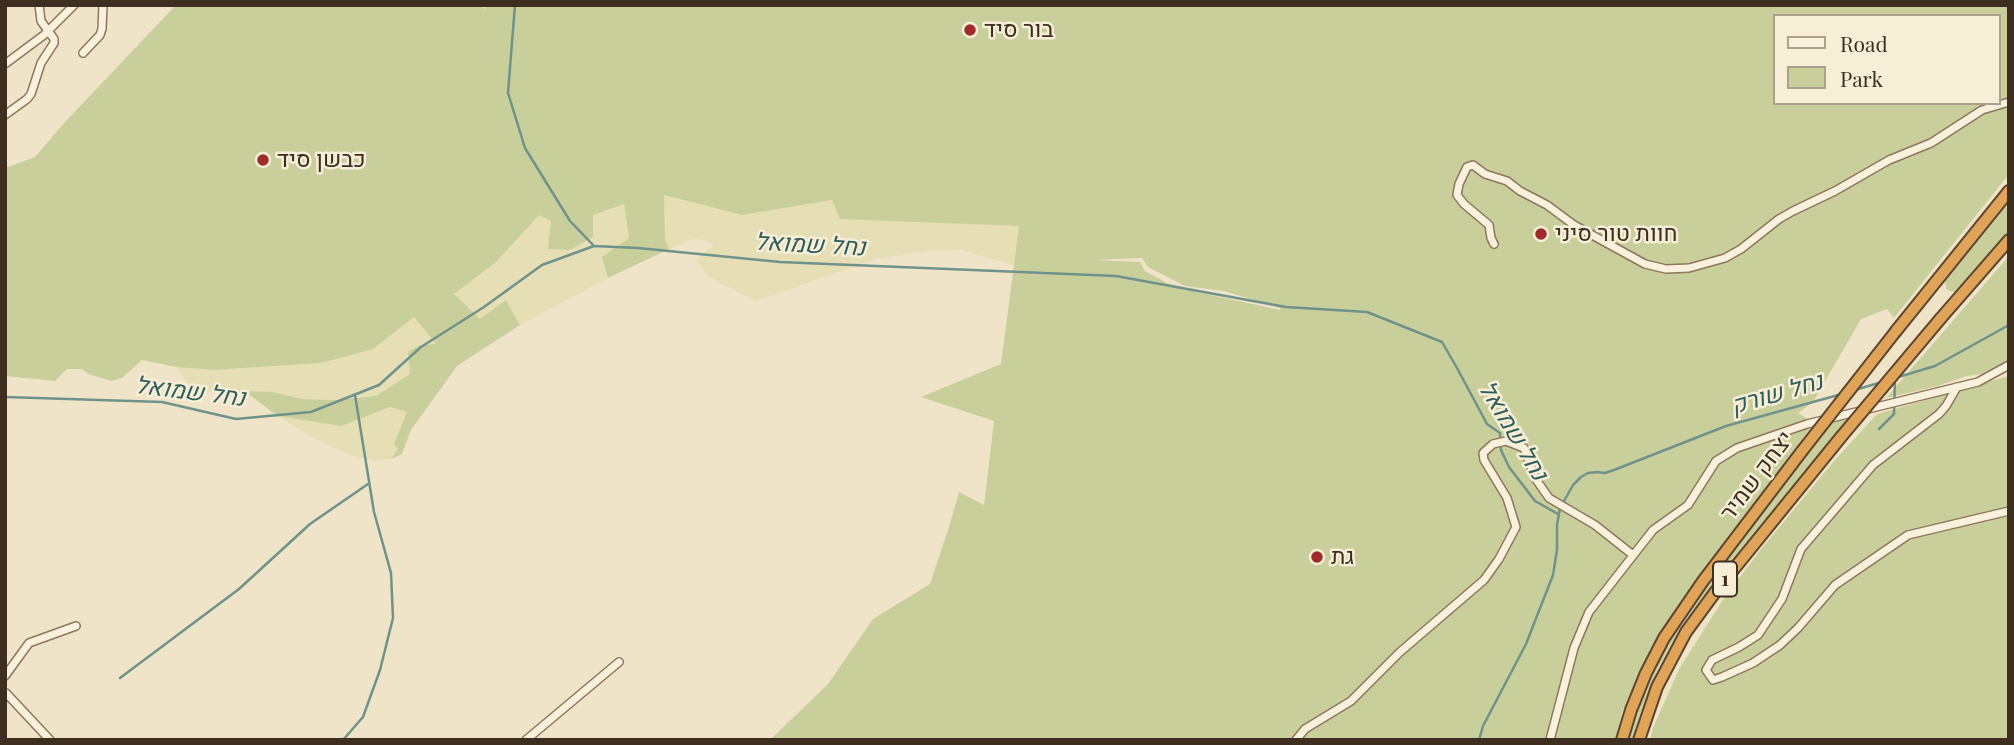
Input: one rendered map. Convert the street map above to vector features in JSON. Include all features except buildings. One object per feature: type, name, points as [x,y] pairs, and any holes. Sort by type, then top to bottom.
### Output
[{"type":"highway","name":"יצחק שמיר","points":[[1622,740],[1646,673],[1664,638],[1703,581],[1896,331],[2009,191]]},
{"type":"highway","name":"יצחק שמיר","points":[[1639,740],[1657,687],[1686,632],[1716,591],[1941,317],[2009,240]]},
{"type":"street","points":[[5,115],[31,94],[41,63],[54,43],[41,21],[39,5]]},
{"type":"street","points":[[5,64],[27,49],[74,5]]},
{"type":"street","points":[[83,53],[100,36],[103,5]]},
{"type":"street","points":[[1494,244],[1490,238],[1489,225],[1457,195],[1467,167],[1473,165],[1485,174],[1507,181],[1574,225],[1597,235],[1646,264],[1666,269],[1689,268],[1725,258],[1741,250],[1793,211],[1889,160],[1931,143],[1982,110],[1999,105]]},
{"type":"street","points":[[1550,740],[1574,648],[1589,612],[1653,530],[1688,505],[1716,461],[1737,448],[1807,424],[1978,382],[2009,365]]},
{"type":"street","points":[[1957,387],[1939,414],[1873,465],[1801,549],[1782,599],[1758,635],[1712,660],[1706,670],[1713,680],[1753,663],[1780,645],[1798,628],[1835,585],[1909,536],[2009,512]]},
{"type":"street","points":[[1296,740],[1305,729],[1350,701],[1400,652],[1484,580],[1499,559],[1516,527],[1507,498],[1484,460],[1483,453],[1493,444],[1506,441],[1524,447],[1535,478],[1549,498],[1595,525],[1633,555]]},
{"type":"street","points":[[5,676],[29,643],[76,626]]},
{"type":"street","points":[[526,740],[619,662]]},
{"type":"street","points":[[6,695],[50,740]]},
{"type":"shaded area","points":[[663,195],[742,215],[832,200],[902,220],[1020,226],[1019,240],[1013,265],[962,250],[928,251],[875,259],[756,301],[709,277],[696,260],[715,244],[695,238],[669,249],[665,241]]},
{"type":"shaded area","points":[[624,204],[629,238],[602,257],[608,278],[520,325],[506,300],[480,320],[454,294],[495,263],[539,214],[551,221],[592,215]]},
{"type":"shaded area","points":[[414,317],[436,344],[421,345],[410,374],[376,396],[335,400],[302,399],[272,392],[204,392],[189,385],[176,367],[213,370],[321,363],[373,349]]},
{"type":"shaded area","points":[[390,407],[408,412],[394,444],[398,449],[391,459],[376,461],[349,455],[306,434],[278,416],[341,426]]},
{"type":"green space","points":[[176,5],[481,5],[486,11],[483,5],[2009,5],[2009,174],[1894,318],[1887,309],[1861,319],[1813,402],[1798,413],[1814,423],[1652,646],[1622,712],[1616,740],[770,740],[828,684],[873,619],[930,584],[959,492],[984,505],[994,421],[921,397],[1001,364],[1019,226],[840,219],[832,200],[742,215],[664,195],[665,240],[669,249],[608,278],[602,257],[629,238],[624,204],[593,215],[593,237],[570,250],[548,249],[551,221],[539,215],[495,263],[454,294],[480,319],[506,300],[520,325],[457,366],[411,430],[402,454],[391,459],[398,449],[394,444],[407,412],[390,407],[341,426],[278,416],[244,391],[272,392],[302,399],[335,400],[376,396],[410,374],[408,352],[420,345],[436,344],[414,317],[373,349],[321,363],[213,370],[176,367],[142,360],[122,378],[111,381],[88,374],[82,369],[67,369],[55,381],[5,376],[5,168],[35,157]],"holes":[[[1142,258],[1148,267],[1185,286],[1224,291],[1280,310],[1167,283],[1145,271],[1140,262],[1095,260]]]},
{"type":"green space","points":[[2009,195],[2009,231],[1958,291],[1947,290],[1944,280]]},
{"type":"green space","points":[[2009,256],[2009,371],[1966,376],[1938,386],[1886,398]]},
{"type":"green space","points":[[2009,376],[2009,740],[1650,740],[1679,669],[1726,595],[1834,461],[1877,414]]},
{"type":"green space","points":[[1849,418],[1682,625],[1658,668],[1632,740],[1627,740],[1639,704],[1672,634],[1833,422]]},
{"type":"waterway","points":[[515,5],[508,93],[525,148],[570,221],[594,246]]},
{"type":"waterway","name":"נחל שמואל","points":[[5,397],[162,402],[236,419],[311,412],[379,385],[421,347],[484,307],[542,265],[594,246],[780,262],[1116,276],[1286,307],[1367,312],[1442,342],[1487,424],[1500,433],[1501,450],[1509,467],[1535,501],[1558,514]]},
{"type":"waterway","name":"נחל שורק","points":[[1895,378],[1935,366],[2009,325]]},
{"type":"waterway","points":[[1879,429],[1894,414],[1895,379]]},
{"type":"waterway","name":"נחל שורק","points":[[1855,390],[1882,382]]},
{"type":"waterway","name":"נחל שורק","points":[[1563,503],[1573,485],[1588,473],[1605,473],[1726,426],[1842,394]]},
{"type":"waterway","points":[[343,740],[363,717],[380,670],[393,618],[391,573],[374,512],[355,395]]},
{"type":"waterway","points":[[120,678],[239,589],[310,524],[368,484]]},
{"type":"waterway","name":"נחל שורק","points":[[1479,740],[1483,726],[1526,644],[1553,575],[1560,508]]},
{"type":"place","name":"בור סיד","points":[[970,30]]},
{"type":"place","name":"כבשן סיד","points":[[263,160]]},
{"type":"place","name":"חוות טור סיני","points":[[1541,234]]},
{"type":"place","name":"גת","points":[[1317,557]]}]
